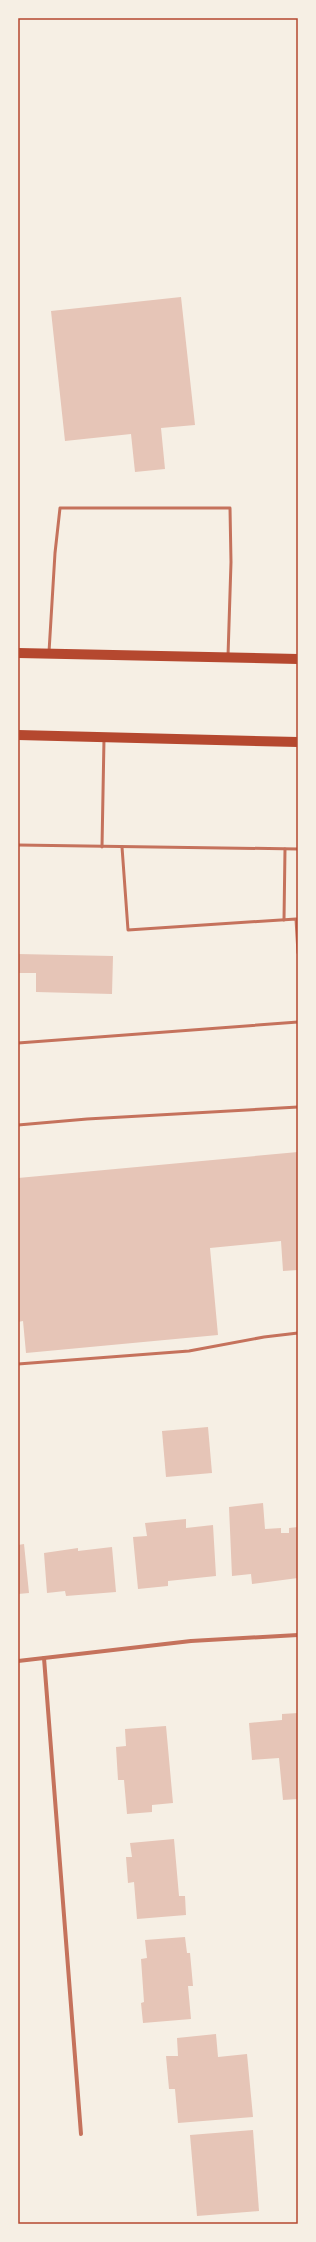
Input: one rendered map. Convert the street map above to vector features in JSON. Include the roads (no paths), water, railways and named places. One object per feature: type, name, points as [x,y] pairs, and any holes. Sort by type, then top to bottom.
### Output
[{"type":"main road","points":[[18,653],[298,659]]},
{"type":"main road","points":[[18,735],[298,742]]},
{"type":"street","points":[[18,1661],[191,1641],[298,1635]]},
{"type":"street","points":[[44,1658],[81,2134]]},
{"type":"lane","points":[[49,654],[55,553],[60,508],[230,508],[231,562],[228,657]]},
{"type":"lane","points":[[102,847],[104,738]]},
{"type":"lane","points":[[18,846],[298,849]]},
{"type":"lane","points":[[122,847],[128,930],[296,919],[298,952]]},
{"type":"lane","points":[[284,920],[285,849]]},
{"type":"lane","points":[[18,1043],[298,1022]]},
{"type":"lane","points":[[18,1125],[87,1119],[298,1107]]},
{"type":"lane","points":[[18,1364],[189,1351],[264,1337],[298,1334]]}]
